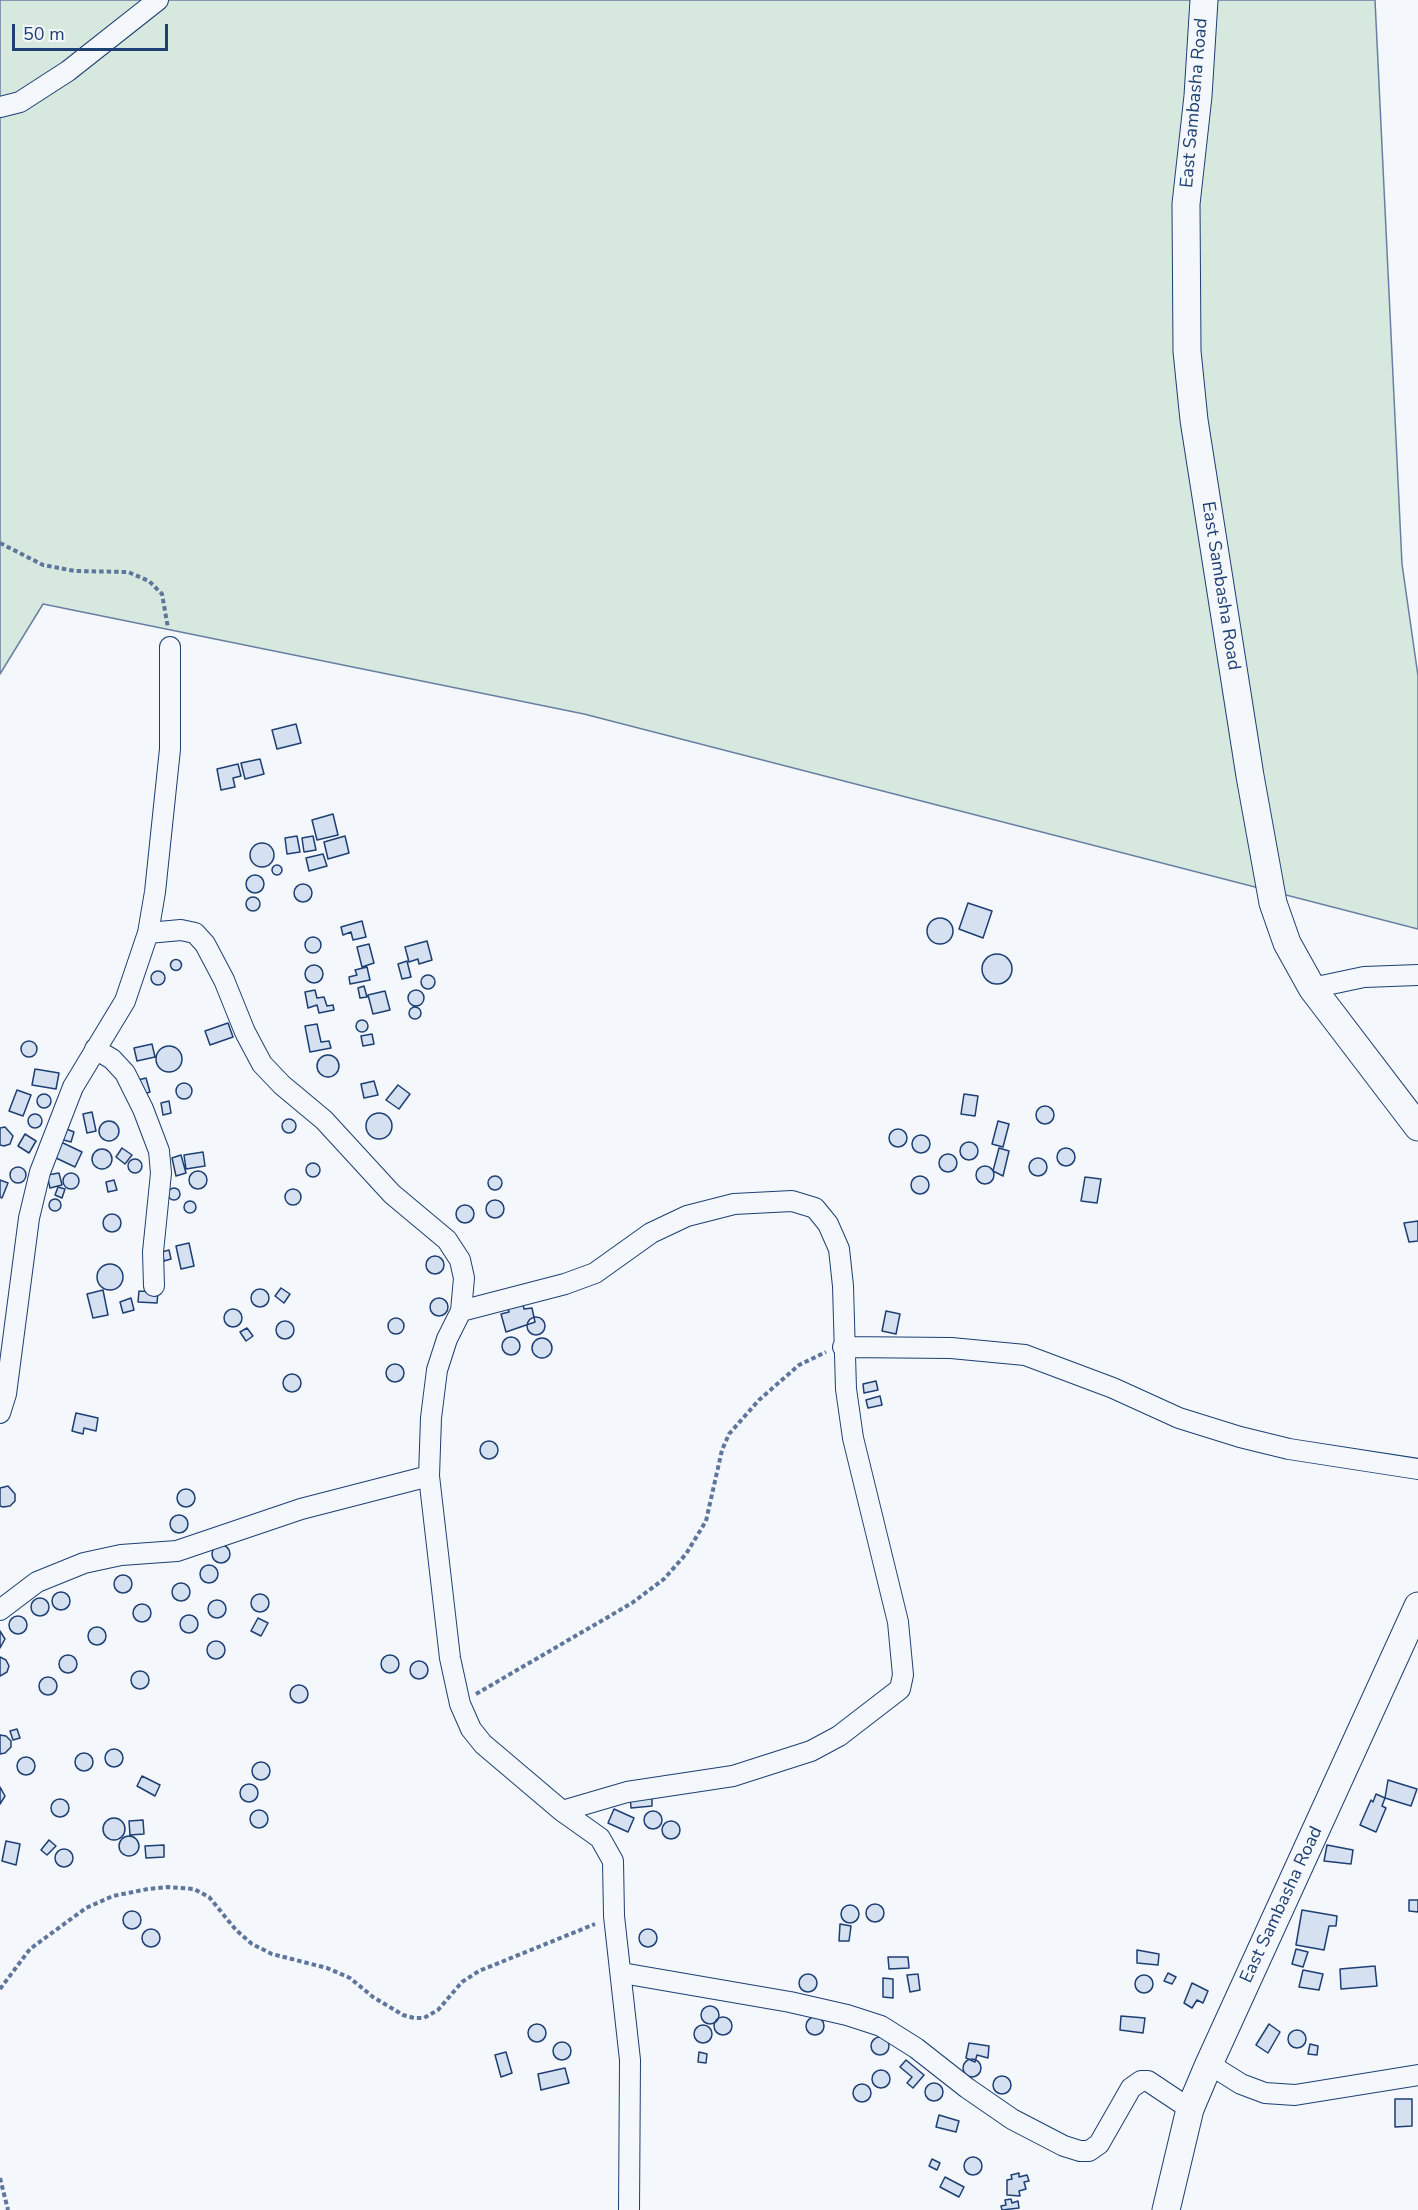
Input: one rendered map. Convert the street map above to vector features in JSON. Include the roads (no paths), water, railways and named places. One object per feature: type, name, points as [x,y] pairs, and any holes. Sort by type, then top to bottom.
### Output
[{"type":"street","points":[[0,107],[20,102],[68,71],[158,0]]},
{"type":"street","name":"East Sambasha Road","points":[[1204,0],[1198,96],[1186,204],[1187,351],[1194,420],[1250,776],[1273,903],[1295,959],[1312,988],[1418,1127]]},
{"type":"street","points":[[0,1413],[6,1394],[29,1218],[40,1172],[73,1087],[125,1001],[148,933],[159,863],[170,749],[170,647]]},
{"type":"street","points":[[148,933],[181,930],[195,933],[205,944],[225,980],[245,1032],[262,1064],[282,1085],[324,1120],[392,1194],[447,1240],[460,1260],[464,1278],[461,1311],[447,1339],[437,1370],[431,1418],[429,1476],[450,1658],[460,1704],[471,1729],[483,1744],[562,1811],[600,1838],[608,1849],[615,1878],[614,1916],[630,2060],[629,2210]]},
{"type":"street","points":[[1312,988],[1364,977],[1418,975]]},
{"type":"street","points":[[95,1049],[112,1059],[125,1073],[143,1109],[159,1151],[161,1173],[153,1252],[154,1286]]},
{"type":"street","points":[[461,1311],[565,1284],[595,1273],[651,1233],[687,1216],[734,1204],[792,1201],[815,1208],[828,1224],[838,1249],[843,1286],[846,1389],[853,1438],[898,1622],[903,1675],[900,1689],[839,1736],[811,1751],[733,1776],[627,1792],[562,1811]]},
{"type":"street","points":[[843,1347],[951,1348],[1024,1355],[1113,1389],[1179,1418],[1240,1437],[1289,1449],[1418,1469]]},
{"type":"street","points":[[0,1610],[37,1582],[84,1563],[121,1555],[177,1551],[301,1509],[429,1476]]},
{"type":"street","name":"East Sambasha Road","points":[[1166,2210],[1190,2109],[1418,1606]]},
{"type":"street","points":[[622,1972],[790,2002],[847,2015],[880,2026],[916,2048],[1011,2119],[1064,2146],[1080,2151],[1089,2151],[1099,2144],[1131,2088],[1141,2080],[1148,2081],[1190,2109]]},
{"type":"street","points":[[1209,2064],[1240,2084],[1265,2093],[1295,2096],[1418,2074]]}]
